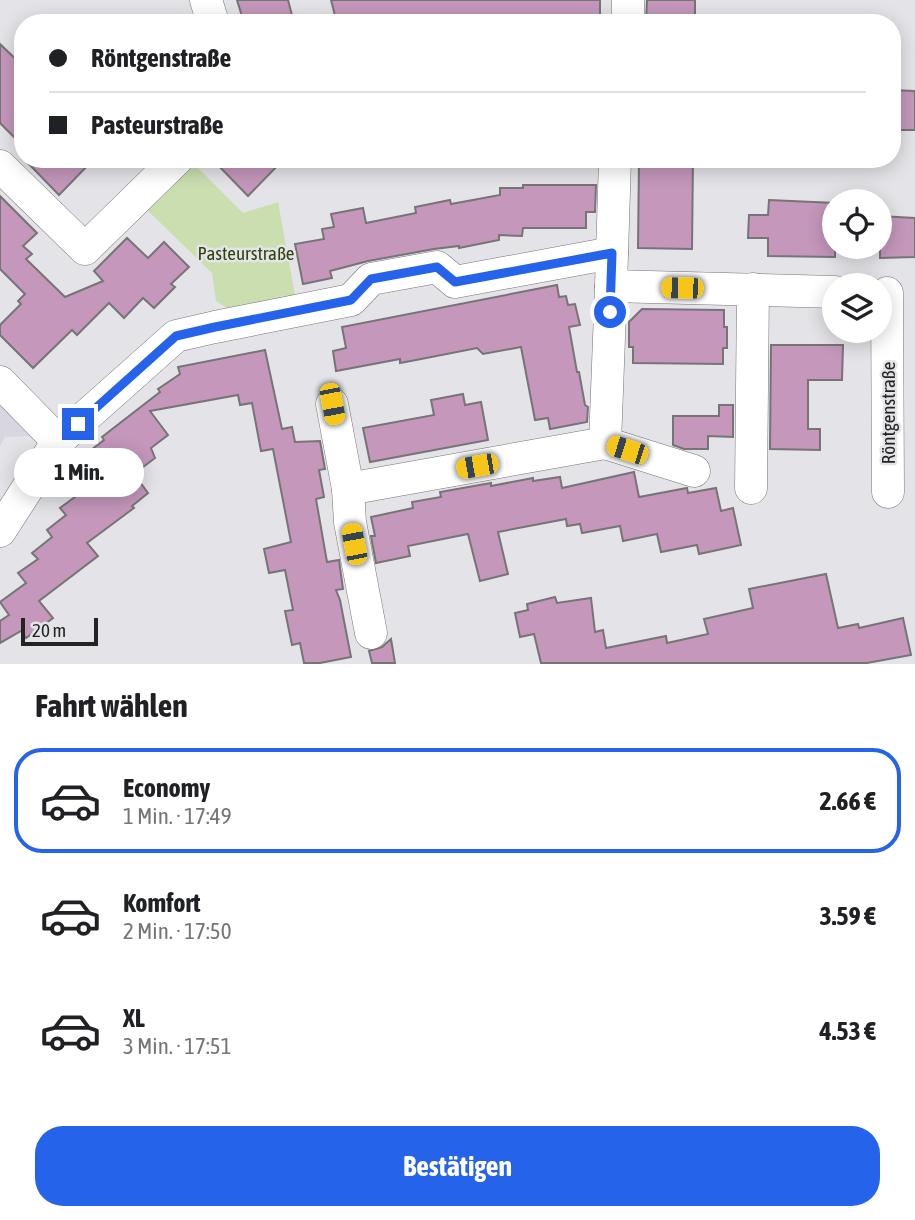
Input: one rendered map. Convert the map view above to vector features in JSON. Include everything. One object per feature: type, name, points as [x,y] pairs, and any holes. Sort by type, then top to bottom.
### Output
[{"type":"street","points":[[0,166],[85,249],[168,168]]},
{"type":"street","points":[[605,443],[615,168]]},
{"type":"street","points":[[0,531],[58,441],[176,336],[351,300],[371,279],[437,267],[455,282],[612,253]]},
{"type":"street","points":[[611,286],[822,292]]},
{"type":"street","points":[[751,488],[753,289]]},
{"type":"street","name":"Röntgenstraße","points":[[888,492],[894,293]]},
{"type":"street","points":[[0,383],[58,441]]},
{"type":"street","points":[[332,404],[371,633]]},
{"type":"street","points":[[348,489],[605,443],[694,471]]},
{"type":"shaded area","points":[[0,395],[34,436],[5,437],[0,446]]},
{"type":"green space","name":"Pasteurstraße","points":[[180,168],[198,168],[243,213],[278,202],[296,300],[235,313],[216,301],[212,273],[143,206]]},
{"type":"building","points":[[237,0],[288,0],[292,14],[241,14]]},
{"type":"building","points":[[331,0],[600,0],[600,14],[335,14]]},
{"type":"building","points":[[647,0],[695,0],[695,14],[646,14]]},
{"type":"building","points":[[0,44],[14,57],[14,137],[0,123]]},
{"type":"building","points":[[901,90],[915,91],[915,130],[901,130]]},
{"type":"building","points":[[33,168],[85,168],[59,195]]},
{"type":"building","points":[[221,168],[275,168],[248,196]]},
{"type":"building","points":[[639,168],[693,168],[692,249],[638,248]]},
{"type":"building","points":[[523,185],[596,185],[595,212],[586,212],[586,228],[523,228],[522,236],[499,235],[499,240],[459,248],[434,249],[368,261],[330,271],[332,278],[303,284],[295,244],[324,239],[322,229],[334,227],[331,214],[363,208],[366,223],[416,213],[415,207],[500,195],[500,188],[523,188]]},
{"type":"building","points":[[0,196],[37,233],[23,246],[32,254],[26,259],[65,297],[103,281],[94,271],[127,238],[148,258],[164,242],[189,267],[171,284],[175,287],[154,308],[143,298],[124,318],[109,303],[77,335],[72,330],[33,368],[0,335],[0,325],[21,304],[18,301],[25,294],[0,269]]},
{"type":"building","points":[[769,200],[822,202],[822,257],[768,256],[768,238],[748,238],[749,215],[768,215]]},
{"type":"building","points":[[892,217],[915,218],[915,257],[892,258]]},
{"type":"building","points":[[557,285],[559,297],[566,296],[568,305],[575,304],[580,325],[569,327],[577,372],[585,405],[588,407],[587,422],[550,429],[548,418],[535,420],[521,347],[483,354],[477,348],[400,363],[400,359],[336,371],[333,351],[346,348],[342,327]]},
{"type":"building","points":[[642,309],[724,310],[727,348],[723,348],[723,364],[633,363],[633,347],[629,347],[629,322]]},
{"type":"building","points":[[771,345],[843,345],[842,380],[808,380],[808,429],[820,429],[820,450],[770,449]]},
{"type":"building","points":[[265,350],[282,429],[292,427],[295,442],[320,441],[325,469],[319,470],[324,497],[316,499],[327,562],[339,560],[343,589],[336,590],[351,657],[304,663],[300,643],[292,645],[285,611],[293,610],[285,570],[269,573],[264,549],[291,542],[273,449],[261,451],[252,403],[240,405],[238,395],[150,411],[168,435],[151,448],[155,458],[134,474],[148,493],[132,506],[134,508],[87,543],[98,556],[39,601],[53,618],[26,638],[21,631],[0,643],[0,621],[9,615],[0,602],[26,583],[18,573],[38,559],[32,553],[52,537],[47,530],[66,515],[60,508],[79,494],[73,486],[102,465],[91,450],[104,440],[102,437],[160,392],[158,389],[180,374],[178,367]]},
{"type":"building","points":[[463,394],[465,405],[481,402],[488,440],[370,462],[363,428],[434,415],[431,400]]},
{"type":"building","points":[[719,405],[733,405],[733,437],[708,436],[708,449],[684,449],[673,445],[673,416],[719,416]]},
{"type":"building","points":[[634,472],[639,497],[687,488],[688,493],[716,488],[721,511],[733,508],[741,545],[699,554],[697,545],[661,552],[657,534],[623,541],[620,526],[582,533],[580,524],[567,526],[566,519],[498,532],[508,574],[480,581],[468,534],[408,546],[410,556],[376,563],[371,517],[413,508],[412,502],[441,497],[440,492],[491,483],[491,486],[533,478],[533,481],[560,477],[562,488]]},
{"type":"building","points":[[826,574],[838,628],[858,624],[859,628],[903,618],[911,655],[867,663],[541,663],[534,634],[520,637],[515,613],[528,610],[527,604],[555,597],[557,603],[591,598],[595,632],[603,630],[606,648],[666,636],[667,643],[708,634],[704,619],[753,608],[749,589]]},
{"type":"building","points":[[391,639],[395,663],[372,663],[369,651],[382,647]]},
{"type":"route","points":[[78,424],[176,336],[351,300],[371,279],[437,267],[455,282],[612,253],[610,312]]}]
